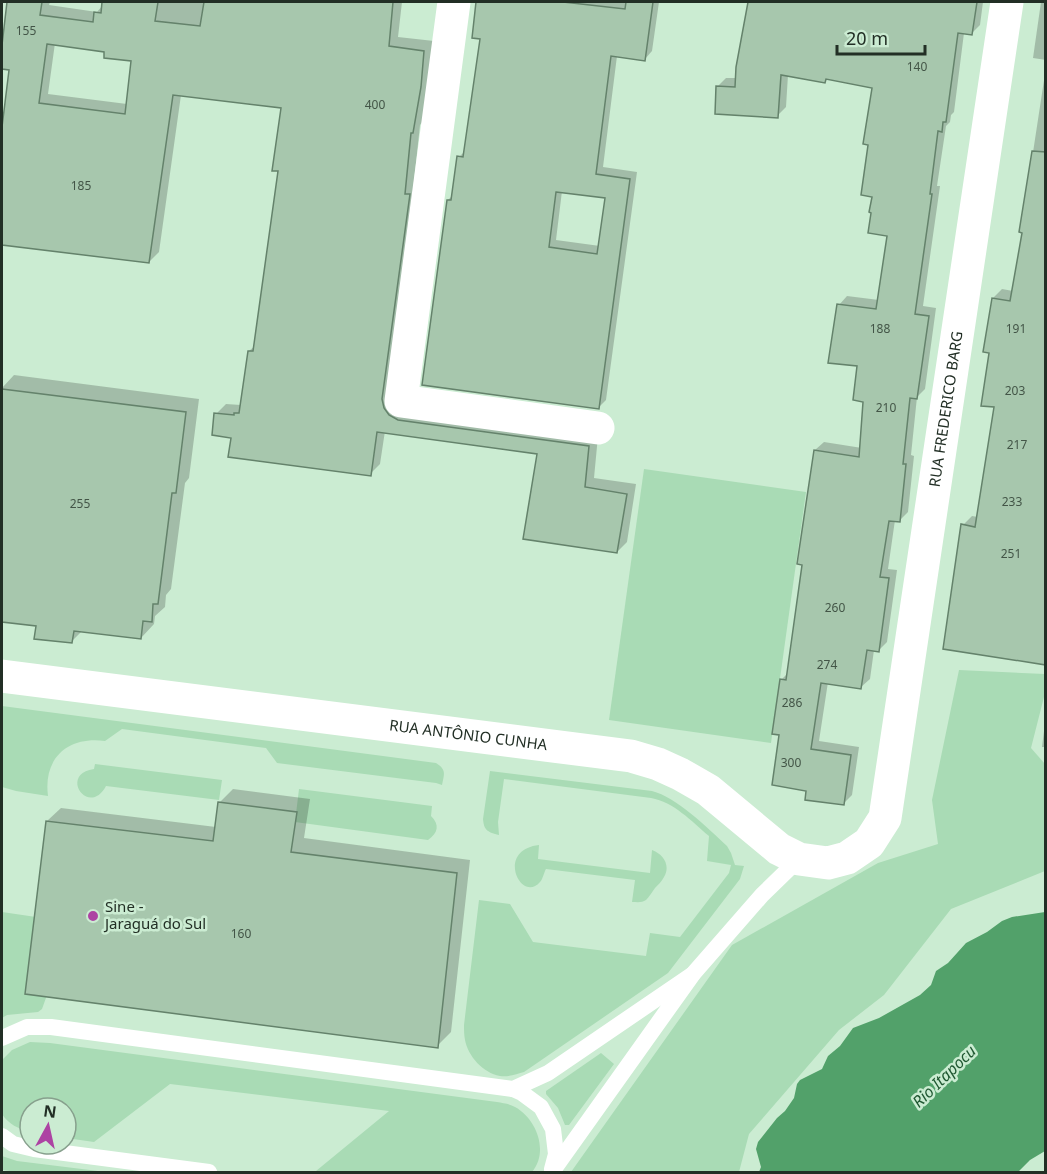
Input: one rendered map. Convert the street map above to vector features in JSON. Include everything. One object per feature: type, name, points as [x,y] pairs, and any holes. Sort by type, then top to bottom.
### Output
[{"type":"street","points":[[454,2],[401,400],[598,428]]},
{"type":"street","name":"RUA FREDERICO BARG","points":[[885,818],[1007,2]]},
{"type":"street","name":"RUA ANTÔNIO CUNHA","points":[[2,676],[631,756],[658,764],[708,790],[780,849],[799,859],[828,862],[847,858],[869,843],[885,818]]},
{"type":"lane","points":[[551,1173],[693,974],[762,895],[799,859]]},
{"type":"lane","points":[[513,1089],[548,1073],[693,974]]},
{"type":"lane","points":[[2,1038],[27,1027],[51,1027],[513,1089],[541,1107],[553,1129],[556,1154],[551,1173]]},
{"type":"lane","points":[[2,1136],[13,1144],[34,1149],[209,1173]]},
{"type":"shaded area","points":[[644,469],[806,492],[771,743],[609,720]]},
{"type":"shaded area","points":[[959,670],[1045,674],[1045,693],[1031,748],[1045,764],[1045,871],[951,909],[884,995],[839,1030],[749,1134],[739,1172],[571,1172],[732,945],[878,863],[938,844],[932,800]]},
{"type":"shaded area","points":[[2,706],[436,763],[444,772],[442,785],[277,763],[266,748],[122,729],[105,741],[80,742],[61,752],[50,771],[47,783],[48,796],[16,791],[2,787]]},
{"type":"shaded area","points":[[95,764],[222,780],[219,800],[106,786],[99,795],[92,798],[85,796],[77,785],[78,778],[83,772],[94,769]]},
{"type":"shaded area","points":[[490,771],[661,794],[691,814],[727,846],[735,865],[744,866],[740,879],[668,973],[524,1072],[507,1076],[500,1076],[482,1068],[469,1052],[465,1038],[464,1025],[479,900],[510,904],[533,942],[646,956],[650,933],[680,937],[729,873],[731,865],[707,861],[709,836],[675,808],[651,798],[504,779],[498,822],[499,835],[492,833],[484,826],[483,819]]},
{"type":"shaded area","points":[[299,789],[432,806],[431,816],[437,829],[428,840],[295,822]]},
{"type":"shaded area","points":[[539,845],[538,859],[650,873],[652,850],[665,860],[666,873],[647,899],[639,902],[632,902],[635,880],[546,869],[540,882],[533,887],[526,886],[516,874],[515,865],[518,856],[526,849]]},
{"type":"shaded area","points":[[2,912],[36,917],[47,995],[42,1009],[38,1012],[7,1015],[2,1018]]},
{"type":"shaded area","points":[[30,1042],[50,1043],[497,1102],[515,1107],[529,1119],[538,1136],[540,1155],[532,1172],[316,1171],[389,1111],[170,1084],[94,1142],[78,1140],[78,1096],[18,1096],[18,1128],[7,1121],[2,1114],[2,1060],[12,1050]]},
{"type":"shaded area","points":[[601,1053],[614,1064],[569,1125],[565,1125],[558,1108],[546,1091]]},
{"type":"shaded area","points":[[2,1156],[17,1161],[106,1172],[2,1170]]},
{"type":"water","name":"Rio Itapocu","points":[[1045,912],[1045,1151],[1030,1160],[1018,1172],[759,1172],[761,1167],[756,1149],[758,1142],[794,1098],[800,1080],[822,1069],[828,1056],[840,1046],[853,1028],[879,1018],[920,995],[931,985],[936,971],[948,963],[966,943],[1002,921],[1012,917]]},
{"type":"building","points":[[7,2],[42,2],[40,15],[93,22],[94,12],[101,13],[102,2],[158,2],[155,21],[200,26],[204,2],[393,2],[389,46],[424,51],[421,87],[413,133],[411,133],[405,194],[410,194],[382,399],[384,408],[389,415],[398,420],[589,446],[585,487],[627,494],[617,553],[523,539],[537,454],[377,432],[371,476],[228,457],[231,438],[212,435],[214,413],[234,415],[234,413],[239,413],[248,351],[253,351],[278,171],[272,171],[281,108],[173,95],[149,263],[2,245],[2,127],[9,70],[2,69]],"holes":[[[47,44],[104,52],[104,58],[131,61],[125,114],[39,103]]]},
{"type":"building","points":[[476,2],[563,2],[625,9],[626,2],[653,2],[645,61],[611,56],[596,174],[630,179],[599,409],[422,385],[447,200],[451,200],[457,156],[463,157],[480,39],[472,38]],"holes":[[[556,192],[605,198],[597,254],[549,247]]]},
{"type":"building","points":[[748,2],[977,2],[972,35],[958,33],[946,122],[943,122],[942,132],[938,131],[930,194],[932,194],[915,314],[929,316],[917,399],[910,398],[900,522],[889,521],[880,577],[889,578],[879,652],[867,650],[861,689],[821,683],[811,749],[851,755],[844,805],[805,800],[806,791],[772,785],[779,735],[772,734],[780,679],[786,680],[802,565],[797,564],[814,450],[859,457],[863,402],[853,400],[857,366],[828,363],[837,304],[876,309],[887,236],[868,233],[872,197],[861,195],[868,145],[863,144],[872,88],[826,79],[825,83],[781,75],[778,118],[715,114],[716,86],[735,87],[736,67]]},
{"type":"building","points":[[1032,151],[1046,152],[1046,665],[943,649],[961,524],[975,527],[994,407],[981,406],[989,353],[983,352],[992,298],[1010,301],[1022,233],[1019,232]]},
{"type":"building","points":[[2,389],[186,412],[176,493],[172,493],[158,604],[153,604],[152,622],[143,621],[141,639],[74,631],[72,643],[34,639],[36,626],[2,622]]},
{"type":"building","points":[[218,802],[297,812],[291,852],[457,873],[438,1048],[25,994],[46,821],[213,841]]},
{"type":"place","name":"Sine - Jaraguá do Sul","points":[[93,916]]}]
